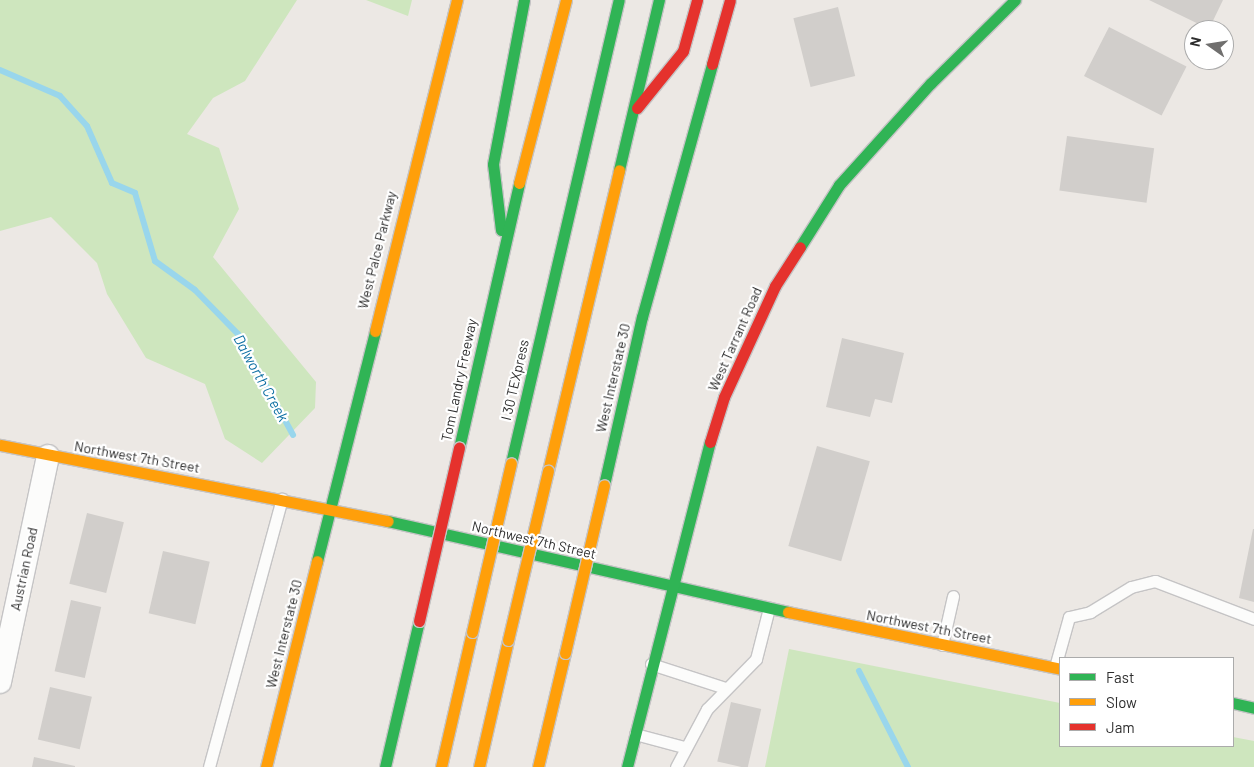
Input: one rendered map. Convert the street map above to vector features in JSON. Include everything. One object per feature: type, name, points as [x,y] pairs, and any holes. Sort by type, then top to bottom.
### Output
[{"type":"main road","name":"West Palce Parkway","points":[[331,508],[457,0]]},
{"type":"main road","points":[[503,247],[493,164],[524,0]]},
{"type":"main road","name":"Tom Landry Freeway","points":[[384,767],[459,448],[503,247],[566,0]]},
{"type":"main road","name":"I 30 TEXpress","points":[[441,767],[620,0]]},
{"type":"main road","points":[[479,767],[658,0]]},
{"type":"main road","points":[[633,113],[683,51],[697,0]]},
{"type":"main road","name":"West Interstate 30","points":[[538,767],[642,317],[730,0]]},
{"type":"main road","name":"West Tarrant Road","points":[[627,767],[670,586],[724,397],[775,286],[838,186],[931,83],[1015,0]]},
{"type":"main road","name":"Northwest 7th Street","points":[[0,446],[331,508],[769,608],[1057,668]]},
{"type":"main road","name":"West Interstate 30","points":[[266,767],[331,508]]},
{"type":"main road","points":[[1234,703],[1254,708]]},
{"type":"street","name":"Austrian Road","points":[[0,682],[48,456]]},
{"type":"lane","points":[[209,767],[282,499]]},
{"type":"lane","points":[[1060,657],[1069,617],[1090,612],[1131,587],[1156,581],[1254,619]]},
{"type":"lane","points":[[942,645],[953,596]]},
{"type":"lane","points":[[676,767],[684,747],[725,688],[756,659],[769,608]]},
{"type":"lane","points":[[651,664],[725,688]]},
{"type":"lane","points":[[635,734],[684,747]]},
{"type":"green space","points":[[0,0],[297,0],[245,81],[213,98],[187,134],[219,148],[239,209],[213,257],[316,382],[315,408],[262,463],[225,439],[205,384],[146,358],[107,294],[97,263],[51,217],[0,231]]},
{"type":"green space","points":[[366,0],[412,0],[408,16]]},
{"type":"green space","points":[[789,649],[1059,703],[1059,747],[1234,747],[1234,737],[1254,741],[1254,767],[765,767]]},
{"type":"building","points":[[1149,0],[1223,0],[1213,20],[1190,20]]},
{"type":"building","points":[[838,7],[855,76],[811,87],[793,18]]},
{"type":"building","points":[[1109,27],[1184,65],[1185,70],[1162,116],[1084,76]]},
{"type":"building","points":[[1067,136],[1154,148],[1146,203],[1059,190]]},
{"type":"building","points":[[842,338],[904,353],[892,403],[875,399],[870,417],[826,407]]},
{"type":"building","points":[[817,446],[870,461],[841,561],[788,546]]},
{"type":"building","points":[[87,513],[124,522],[106,593],[69,584]]},
{"type":"building","points":[[1254,529],[1254,602],[1239,598]]},
{"type":"building","points":[[163,551],[210,562],[195,624],[149,613]]},
{"type":"building","points":[[71,600],[101,607],[85,678],[55,671]]},
{"type":"building","points":[[50,687],[92,697],[80,749],[38,740]]},
{"type":"building","points":[[731,702],[761,709],[748,767],[717,761]]},
{"type":"building","points":[[34,757],[75,766],[75,767],[32,767]]},
{"type":"waterway","name":"Dalworth Creek","points":[[0,70],[60,96],[87,126],[112,183],[135,193],[155,261],[195,290],[238,334],[293,435]]},
{"type":"waterway","name":"Dalworth Creek","points":[[859,671],[908,767]]},
{"type":"traffic: fast","points":[[501,230],[493,164],[524,0]]},
{"type":"traffic: fast","points":[[511,463],[619,0]]},
{"type":"traffic: fast","points":[[619,170],[659,0]]},
{"type":"traffic: fast","points":[[800,247],[839,185],[931,83],[1015,0]]},
{"type":"traffic: fast","points":[[604,485],[642,317],[712,64]]},
{"type":"traffic: fast","points":[[459,448],[519,183]]},
{"type":"traffic: fast","points":[[317,561],[375,331]]},
{"type":"traffic: fast","points":[[627,767],[710,442]]},
{"type":"traffic: fast","points":[[388,521],[788,612]]},
{"type":"traffic: fast","points":[[385,767],[419,621]]},
{"type":"traffic: fast","points":[[1234,703],[1254,708]]},
{"type":"traffic: slow","points":[[375,331],[457,0]]},
{"type":"traffic: slow","points":[[519,183],[566,0]]},
{"type":"traffic: slow","points":[[548,471],[619,170]]},
{"type":"traffic: slow","points":[[0,445],[388,521]]},
{"type":"traffic: slow","points":[[472,632],[511,463]]},
{"type":"traffic: slow","points":[[508,640],[548,471]]},
{"type":"traffic: slow","points":[[565,653],[604,485]]},
{"type":"traffic: slow","points":[[266,767],[317,561]]},
{"type":"traffic: slow","points":[[788,612],[1059,669]]},
{"type":"traffic: slow","points":[[441,767],[472,632]]},
{"type":"traffic: slow","points":[[479,767],[508,640]]},
{"type":"traffic: slow","points":[[538,767],[565,653]]},
{"type":"traffic: jam","points":[[637,108],[683,51],[697,0]]},
{"type":"traffic: jam","points":[[712,64],[730,0]]},
{"type":"traffic: jam","points":[[710,442],[724,397],[775,286],[800,247]]},
{"type":"traffic: jam","points":[[419,621],[459,448]]}]
